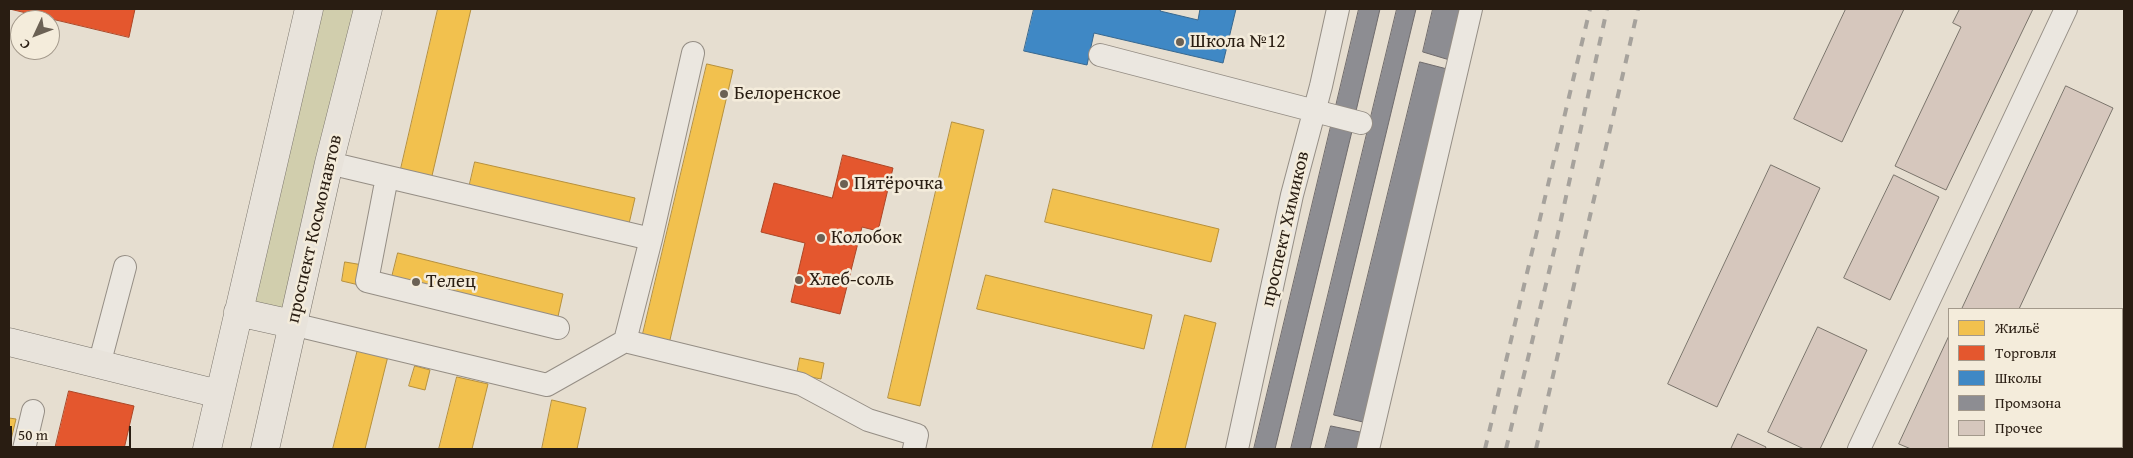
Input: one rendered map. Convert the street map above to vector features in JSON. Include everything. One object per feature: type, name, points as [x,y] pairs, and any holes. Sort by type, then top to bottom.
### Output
[{"type":"main road","points":[[207,449],[309,9]]},
{"type":"main road","name":"проспект Космонавтов","points":[[265,449],[329,163],[368,9]]},
{"type":"main road","points":[[238,312],[292,324]]},
{"type":"main road","points":[[9,342],[219,394]]},
{"type":"street","name":"проспект Химиков","points":[[1236,449],[1250,394],[1292,195],[1338,9]]},
{"type":"street","points":[[1368,449],[1471,9]]},
{"type":"street","points":[[1859,449],[2066,9]]},
{"type":"street","points":[[625,341],[651,239],[693,53]]},
{"type":"street","points":[[1100,55],[1361,124]]},
{"type":"street","points":[[329,163],[651,239]]},
{"type":"street","points":[[387,178],[367,280],[558,328]]},
{"type":"street","points":[[99,365],[125,267]]},
{"type":"street","points":[[292,324],[547,384],[625,341],[801,384],[868,420],[917,435],[914,449]]},
{"type":"street","points":[[24,449],[33,411]]},
{"type":"shaded area","points":[[321,9],[362,9],[283,311],[257,306],[251,295]]},
{"type":"building: Жильё","points":[[438,9],[471,9],[431,180],[400,173]]},
{"type":"building: Жильё","points":[[707,64],[733,70],[669,344],[642,338]]},
{"type":"building: Жильё","points":[[952,122],[984,130],[920,406],[888,398]]},
{"type":"building: Жильё","points":[[475,162],[635,198],[628,228],[468,192]]},
{"type":"building: Жильё","points":[[1053,189],[1219,229],[1211,262],[1045,222]]},
{"type":"building: Жильё","points":[[398,253],[563,294],[557,321],[391,281]]},
{"type":"building: Жильё","points":[[345,262],[363,265],[359,285],[342,281]]},
{"type":"building: Жильё","points":[[986,275],[1152,315],[1144,349],[977,309]]},
{"type":"building: Жильё","points":[[1185,315],[1216,323],[1185,449],[1152,449]]},
{"type":"building: Жильё","points":[[2123,326],[2124,327],[2123,358]]},
{"type":"building: Жильё","points":[[359,345],[389,352],[365,449],[333,449]]},
{"type":"building: Жильё","points":[[800,358],[824,363],[821,379],[797,374]]},
{"type":"building: Жильё","points":[[415,366],[430,370],[425,390],[409,386]]},
{"type":"building: Жильё","points":[[457,377],[488,384],[472,449],[439,449]]},
{"type":"building: Жильё","points":[[552,400],[586,408],[577,449],[542,449]]},
{"type":"building: Жильё","points":[[9,418],[16,419],[9,448]]},
{"type":"building: Торговля","points":[[10,9],[135,9],[129,37],[60,21],[60,10]]},
{"type":"building: Торговля","name":"Колобок","points":[[843,155],[893,168],[878,231],[862,227],[840,314],[791,302],[805,243],[761,232],[774,183],[832,198]]},
{"type":"building: Торговля","points":[[69,391],[134,406],[124,449],[55,449]]},
{"type":"building: Школы","name":"Школа №12","points":[[1034,9],[1161,9],[1160,11],[1198,20],[1200,9],[1236,9],[1223,63],[1094,33],[1087,65],[1024,51]]},
{"type":"building: Промзона","points":[[1359,9],[1380,9],[1356,111],[1336,106]]},
{"type":"building: Промзона","points":[[1397,9],[1416,9],[1310,449],[1291,449]]},
{"type":"building: Промзона","points":[[1433,9],[1466,9],[1453,61],[1423,52]]},
{"type":"building: Промзона","points":[[1420,62],[1451,70],[1367,423],[1334,415]]},
{"type":"building: Промзона","points":[[1332,122],[1353,127],[1275,449],[1254,449]]},
{"type":"building: Промзона","points":[[1331,426],[1365,433],[1361,449],[1325,449]]},
{"type":"building: Прочее","points":[[1846,9],[1904,9],[1842,142],[1794,119]]},
{"type":"building: Прочее","points":[[1960,9],[2033,9],[1946,190],[1895,166],[1961,27],[1953,23]]},
{"type":"building: Прочее","points":[[2066,86],[2113,108],[2019,308],[1962,308]]},
{"type":"building: Прочее","points":[[1771,165],[1820,188],[1717,407],[1668,384]]},
{"type":"building: Прочее","points":[[1894,175],[1939,197],[1890,300],[1844,278]]},
{"type":"building: Прочее","points":[[1818,327],[1867,350],[1820,449],[1804,449],[1768,432]]},
{"type":"building: Прочее","points":[[1948,338],[1948,448],[1954,448],[1911,449],[1899,444]]},
{"type":"building: Прочее","points":[[1738,434],[1766,447],[1765,449],[1731,449]]},
{"type":"railway","points":[[1485,449],[1590,9]]},
{"type":"railway","points":[[1506,449],[1555,247],[1607,9]]},
{"type":"railway","points":[[1536,449],[1638,9]]},
{"type":"place","name":"Школа №12","points":[[1180,42]]},
{"type":"place","name":"Белоренское","points":[[724,94]]},
{"type":"place","name":"Пятёрочка","points":[[844,184]]},
{"type":"place","name":"Колобок","points":[[821,238]]},
{"type":"place","name":"Хлеб-соль","points":[[799,280]]},
{"type":"place","name":"Телец","points":[[416,282]]}]
